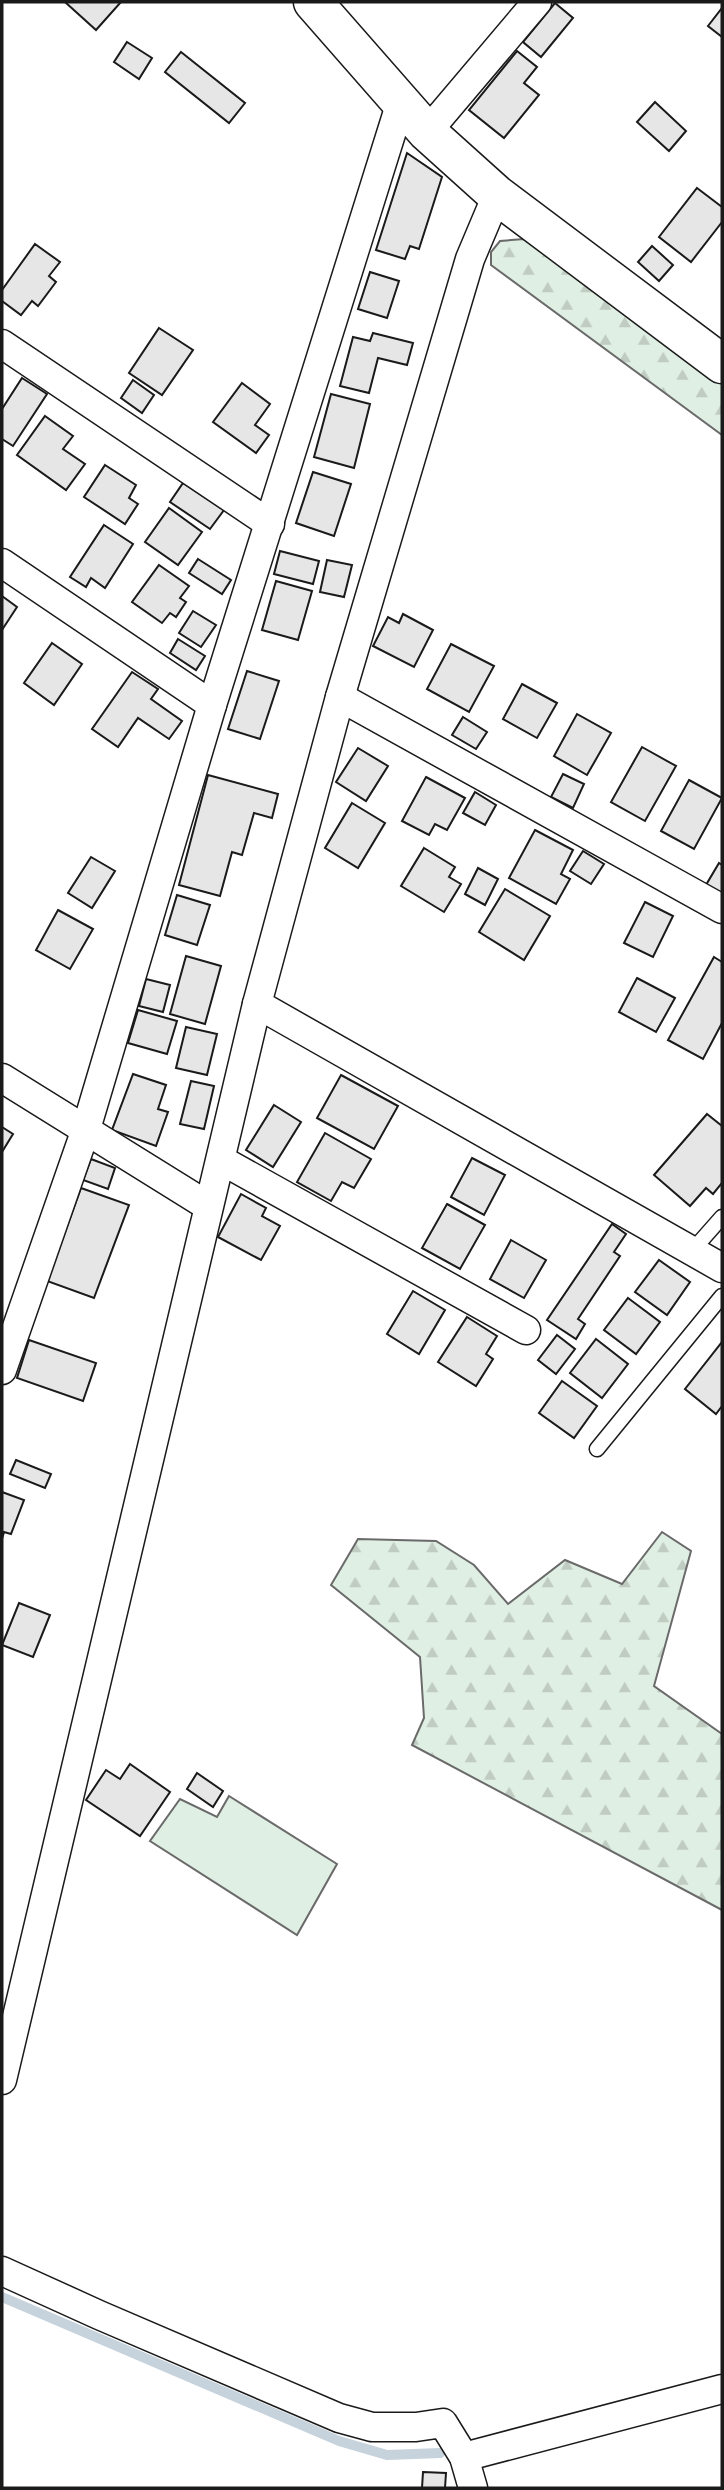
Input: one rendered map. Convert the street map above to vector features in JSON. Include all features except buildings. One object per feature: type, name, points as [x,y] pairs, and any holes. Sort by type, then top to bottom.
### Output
[{"type":"street","points":[[313,2],[427,132],[497,195],[722,364]]},
{"type":"street","points":[[427,132],[537,2]]},
{"type":"street","points":[[2,1370],[86,1129],[212,705],[401,102]]},
{"type":"street","points":[[2,2080],[257,1004],[340,696],[470,260],[497,195]]},
{"type":"street","points":[[2,344],[270,524]]},
{"type":"street","points":[[2,564],[212,705]]},
{"type":"street","points":[[340,696],[722,909]]},
{"type":"street","points":[[257,1004],[722,1268]]},
{"type":"street","points":[[2,1078],[208,1206]]},
{"type":"street","points":[[221,1160],[526,1330]]},
{"type":"street","points":[[2,2271],[339,2418],[372,2427],[416,2427],[443,2423],[464,2457],[473,2488]]},
{"type":"street","points":[[464,2457],[722,2389]]},
{"type":"lane","points":[[692,1251],[722,1217]]},
{"type":"lane","points":[[597,1449],[722,1296]]},
{"type":"green space","points":[[524,239],[722,384],[722,435],[491,265],[491,252],[500,241]]},
{"type":"green space","points":[[662,1532],[691,1551],[654,1686],[722,1734],[722,1910],[412,1745],[424,1718],[420,1657],[331,1585],[358,1539],[436,1541],[474,1565],[508,1604],[565,1560],[622,1584]]},
{"type":"green space","points":[[229,1796],[337,1864],[297,1935],[150,1841],[180,1799],[217,1817]]},
{"type":"waterway","points":[[2,2297],[339,2441],[387,2455],[440,2453]]}]
